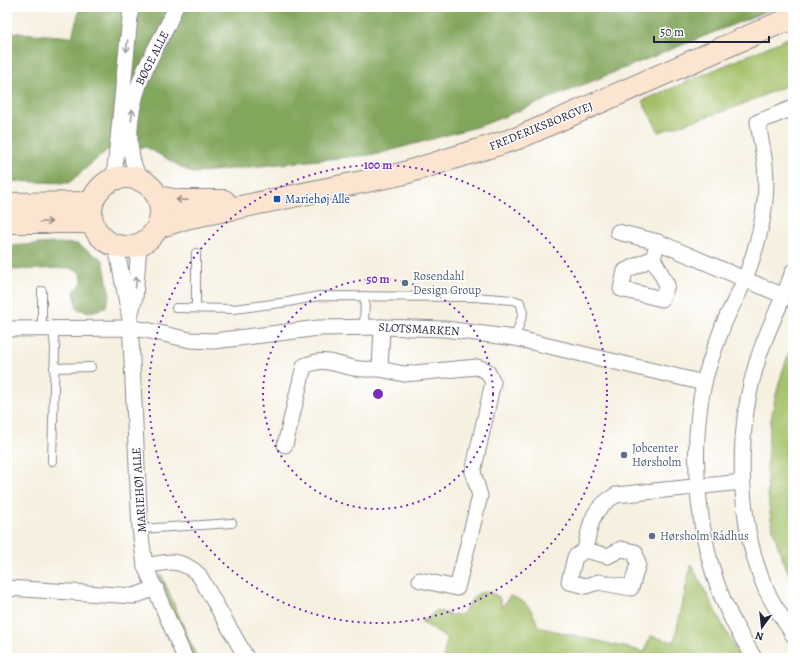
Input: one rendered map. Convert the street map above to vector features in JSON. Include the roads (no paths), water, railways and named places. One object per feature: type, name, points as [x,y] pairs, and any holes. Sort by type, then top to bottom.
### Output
[{"type":"main road","name":"FREDERIKSBORGVEJ","points":[[158,227],[186,218],[401,174],[518,138],[777,24],[793,19]]},
{"type":"main road","points":[[127,177],[140,180],[151,188],[158,197],[161,207],[161,217],[158,227],[149,239],[138,245],[127,247],[116,246],[101,237],[92,212],[97,193],[104,184],[114,179],[127,177]]},
{"type":"main road","name":"FREDERIKSBORGVEJ","points":[[158,197],[179,201],[277,199]]},
{"type":"main road","points":[[7,204],[92,212]]},
{"type":"main road","points":[[7,222],[92,212]]},
{"type":"street","name":"BØGE ALLE","points":[[114,179],[131,7]]},
{"type":"street","name":"BØGE ALLE","points":[[140,180],[130,148],[130,134],[135,92],[149,60],[169,24],[175,7]]},
{"type":"street","points":[[754,658],[731,618],[714,575],[704,532],[699,486],[697,436],[704,383],[721,329],[744,280],[760,235],[766,197],[765,164],[758,122],[793,108]]},
{"type":"street","points":[[618,232],[658,242],[784,296]]},
{"type":"street","points":[[653,258],[658,242]]},
{"type":"street","name":"MARIEHØJ ALLE","points":[[129,324],[135,298],[138,245]]},
{"type":"street","name":"MARIEHØJ ALLE","points":[[116,246],[129,324],[140,529],[145,566],[156,588],[185,658]]},
{"type":"street","points":[[793,271],[758,359],[745,417],[742,482],[748,535],[764,586],[793,635]]},
{"type":"street","name":"SLOTSMARKEN","points":[[7,329],[48,329],[129,324],[146,330],[190,340],[214,341],[318,328],[382,327],[445,329],[515,338],[704,383]]},
{"type":"street","points":[[380,369],[382,327]]},
{"type":"street","points":[[285,445],[304,366],[317,361],[332,362],[354,368],[380,369],[404,374],[477,367],[487,371],[493,382],[473,472],[480,496],[457,588],[420,580]]},
{"type":"street","points":[[585,550],[608,556],[621,549],[635,552],[638,564],[631,588],[598,582],[586,586],[569,582],[575,557],[585,550],[594,514],[603,502],[616,495],[742,482]]},
{"type":"street","points":[[145,566],[161,562],[178,562],[189,566],[199,575],[246,657]]},
{"type":"street","points":[[7,588],[134,596],[156,588]]},
{"type":"lane","points":[[196,253],[196,308]]},
{"type":"lane","points":[[42,291],[54,368],[52,461]]},
{"type":"lane","points":[[176,308],[234,309],[288,302],[319,296],[474,297],[514,300],[520,302],[523,314],[515,338]]},
{"type":"lane","points":[[364,296],[364,327]]},
{"type":"lane","points":[[54,368],[91,367]]},
{"type":"lane","points":[[140,529],[232,523]]},
{"type":"place","name":"Mariehøj Alle","points":[[277,199]]},
{"type":"place","name":"Rosendahl Design Group","points":[[405,283]]},
{"type":"place","name":"Jobcenter Hørsholm","points":[[624,455]]},
{"type":"place","name":"Hørsholm Rådhus","points":[[652,536]]}]
